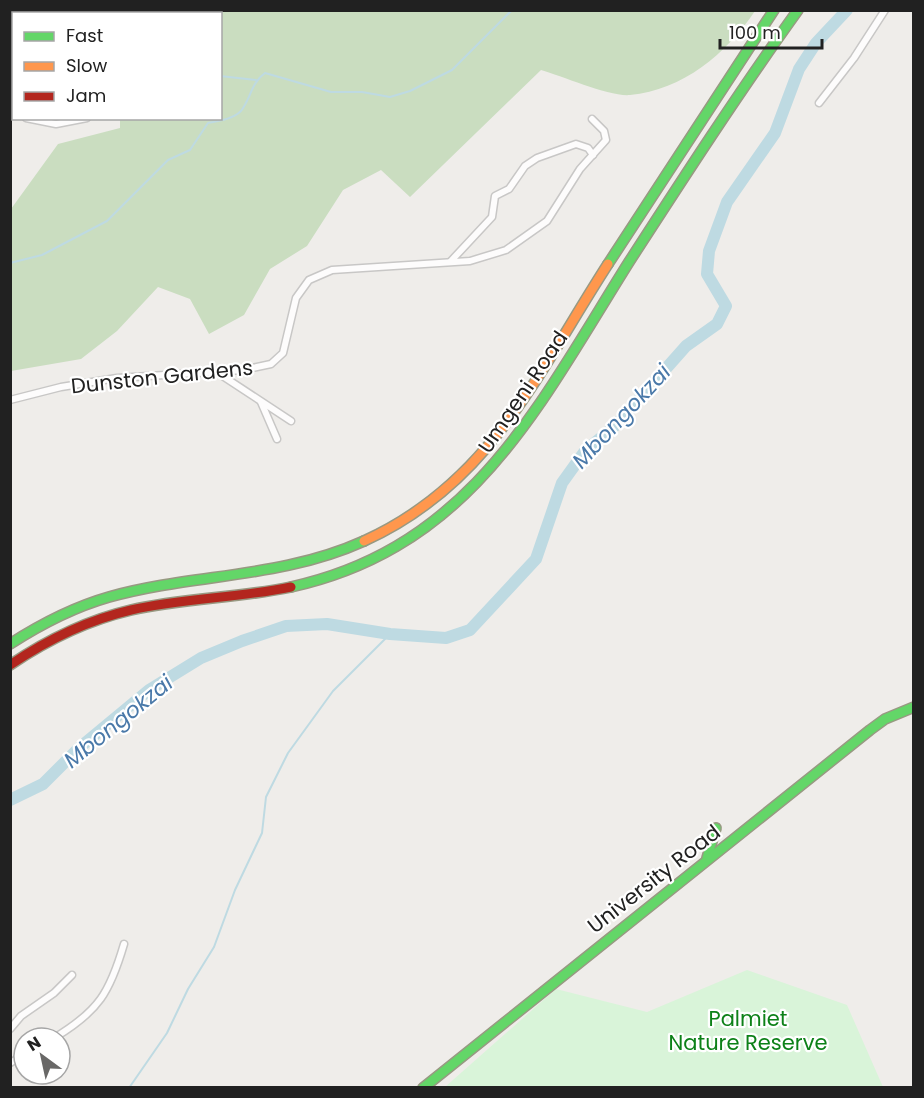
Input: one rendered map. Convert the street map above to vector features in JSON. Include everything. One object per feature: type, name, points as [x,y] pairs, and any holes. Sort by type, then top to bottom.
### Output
[{"type":"main road","name":"Umgeni Road","points":[[10,644],[56,618],[124,593],[278,570],[316,560],[385,531],[428,506],[454,482],[504,427],[715,96],[774,10]]},
{"type":"main road","name":"Umgeni Road","points":[[10,665],[42,644],[115,615],[147,608],[270,591],[348,570],[384,554],[447,514],[469,495],[517,440],[680,184],[798,10]]},
{"type":"main road","name":"University Road","points":[[423,1088],[707,858],[885,718],[914,707]]},
{"type":"main road","points":[[707,858],[716,828]]},
{"type":"street","points":[[819,103],[854,58],[885,10]]},
{"type":"street","name":"Dunston Gardens","points":[[10,400],[61,387],[117,378],[255,369],[278,360],[286,346],[299,292],[309,280],[320,273],[353,267],[450,262],[486,257],[507,250],[530,236],[557,208],[580,169],[606,140],[604,131],[592,119]]},
{"type":"street","points":[[30,120],[56,124],[77,120]]},
{"type":"street","points":[[450,262],[492,217],[495,196],[509,189],[529,162],[576,144],[588,148],[593,154]]},
{"type":"street","points":[[215,371],[291,421]]},
{"type":"street","points":[[261,402],[277,439]]},
{"type":"street","points":[[71,1026],[86,1015],[110,988],[124,944]]},
{"type":"street","points":[[10,1029],[21,1016],[54,993],[72,975]]},
{"type":"green space","points":[[755,11],[731,42],[702,67],[685,78],[649,92],[630,95],[611,93],[541,70],[410,197],[381,170],[343,190],[307,246],[270,269],[244,315],[209,334],[190,299],[158,287],[117,331],[81,359],[11,371],[11,209],[58,144],[120,128],[120,120],[222,120],[222,12],[81,12]]},
{"type":"green space","name":"Palmiet Nature Reserve","points":[[747,970],[847,1005],[883,1087],[445,1087],[556,989],[647,1012]]},
{"type":"waterway","points":[[222,120],[241,111],[257,81],[265,73],[331,92],[362,92],[390,97],[410,91],[452,70],[512,10]]},
{"type":"waterway","name":"Mbongokzai","points":[[10,800],[43,784],[79,748],[149,690],[201,658],[242,641],[286,626],[327,624],[390,634],[446,638],[470,630],[536,559],[562,483],[585,451],[616,425],[686,346],[717,324],[726,306],[707,274],[709,251],[727,202],[775,133],[799,69],[816,43],[847,10]]},
{"type":"waterway","points":[[222,76],[256,80]]},
{"type":"waterway","points":[[10,263],[42,255],[107,221],[168,160],[190,150],[208,123],[221,120]]},
{"type":"waterway","points":[[129,1088],[167,1033],[188,989],[214,947],[235,890],[262,833],[266,797],[288,753],[333,691],[390,634]]},
{"type":"traffic: fast","points":[[608,264],[774,10]]},
{"type":"traffic: fast","points":[[291,587],[354,567],[408,539],[454,504],[494,463],[530,417],[564,367],[691,167],[798,10]]},
{"type":"traffic: fast","points":[[10,644],[58,617],[109,597],[173,583],[301,562],[364,541]]},
{"type":"traffic: fast","points":[[423,1088],[870,730],[885,719],[914,707]]},
{"type":"traffic: fast","points":[[707,858],[716,828]]},
{"type":"traffic: slow","points":[[364,541],[408,517],[445,489],[478,457],[533,385],[608,264]]},
{"type":"traffic: jam","points":[[10,665],[68,632],[115,614],[171,603],[291,587]]}]
